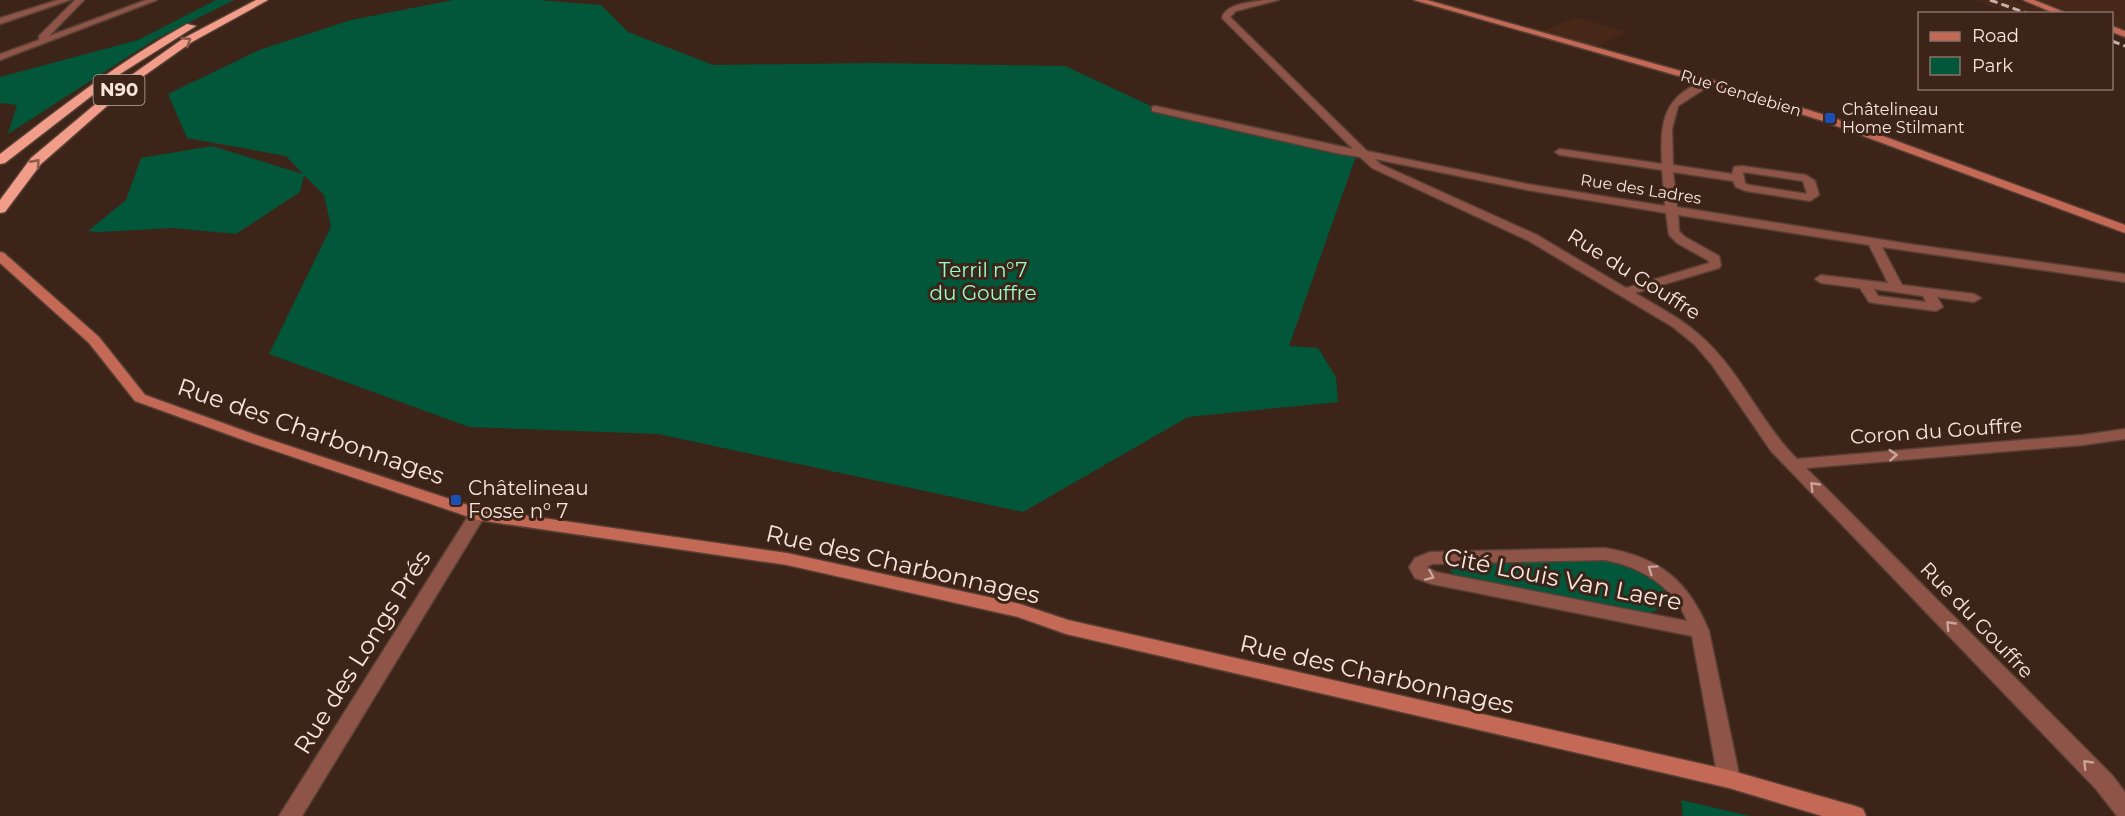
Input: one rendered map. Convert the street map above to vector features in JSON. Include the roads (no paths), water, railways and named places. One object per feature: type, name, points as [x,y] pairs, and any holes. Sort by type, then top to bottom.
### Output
[{"type":"highway","name":"N90","points":[[0,160],[112,75],[168,38],[243,0]]},
{"type":"highway","name":"N90","points":[[0,209],[36,161],[127,83],[188,40],[263,0]]},
{"type":"street","points":[[0,21],[66,0]]},
{"type":"street","points":[[38,43],[80,0]]},
{"type":"street","points":[[0,57],[153,0]]},
{"type":"street","name":"Rue du Gouffre","points":[[1275,0],[1233,9],[1226,15],[1226,18],[1376,166],[1533,238],[1678,324],[1700,342],[1717,362],[1765,433],[1793,464],[2104,782],[2125,809]]},
{"type":"street","name":"Rue Gendebien","points":[[1418,0],[1710,82],[1827,119],[2125,229]]},
{"type":"street","points":[[2027,0],[2060,12]]},
{"type":"street","points":[[1626,292],[1715,265],[1714,259],[1681,240],[1673,232],[1666,139],[1670,113],[1674,105],[1710,82]]},
{"type":"street","name":"Rue des Ladres","points":[[1155,109],[1527,187],[1874,243],[2125,278]]},
{"type":"street","points":[[1560,152],[1737,178]]},
{"type":"street","points":[[1742,169],[1806,178],[1813,195],[1810,198],[1746,188],[1740,185],[1737,178],[1738,170],[1742,169]]},
{"type":"street","points":[[1874,243],[1897,288]]},
{"type":"street","name":"Rue des Charbonnages","points":[[0,256],[94,339],[140,398],[265,443],[478,514],[787,559],[1020,611],[1066,627],[1729,779],[1855,816]]},
{"type":"street","points":[[1821,279],[1974,298]]},
{"type":"street","points":[[1864,285],[1874,299],[1936,307],[1927,292]]},
{"type":"street","name":"Coron du Gouffre","points":[[1793,464],[2083,440],[2125,434]]},
{"type":"street","name":"Rue des Longs Prés","points":[[290,816],[478,514]]},
{"type":"street","name":"Cité Louis Van Laere","points":[[1605,554],[1626,556],[1641,561],[1676,589],[1694,613],[1700,631],[1432,579],[1421,573],[1418,567],[1421,562],[1430,558],[1605,554]]},
{"type":"street","points":[[1700,631],[1729,779]]},
{"type":"railway","points":[[1990,0],[2023,12]]},
{"type":"railway","points":[[2113,41],[2125,46]]},
{"type":"place","name":"Châtelineau Home Stilmant","points":[[1830,118]]},
{"type":"place","name":"Châtelineau Fosse n° 7","points":[[456,500]]},
{"type":"park label","name":"Terril n°7 du Gouffre","points":[[983,282]]}]
